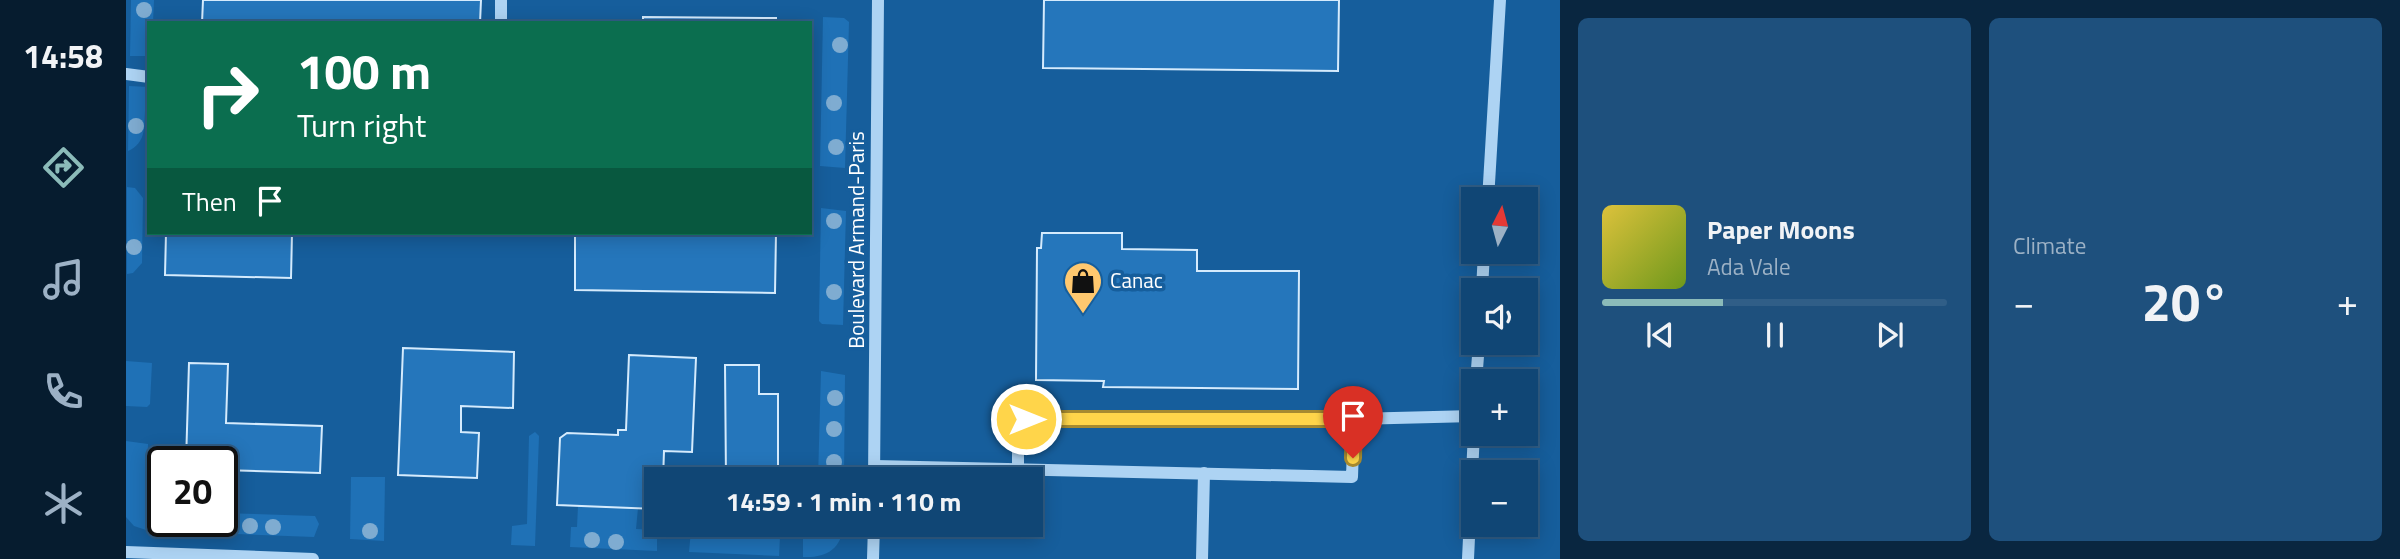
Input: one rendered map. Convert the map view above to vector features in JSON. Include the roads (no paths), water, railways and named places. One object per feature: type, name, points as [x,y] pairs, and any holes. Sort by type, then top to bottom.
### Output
[{"type":"street","points":[[500,0],[501,21]]},
{"type":"street","name":"Boulevard Armand-Paris","points":[[875,466],[878,0]]},
{"type":"street","points":[[1489,187],[1500,0]]},
{"type":"street","points":[[126,74],[147,77]]},
{"type":"street","points":[[1017,467],[1018,425],[1026,419],[1461,416]]},
{"type":"street","points":[[1043,470],[1352,477],[1354,419]]},
{"type":"street","points":[[1468,559],[1473,446]]},
{"type":"street","points":[[875,466],[922,467]]},
{"type":"street","points":[[1202,559],[1204,473]]},
{"type":"street","points":[[873,559],[874,537]]},
{"type":"street","points":[[126,552],[313,559]]},
{"type":"place","name":"Canac","points":[[1083,315]]}]
